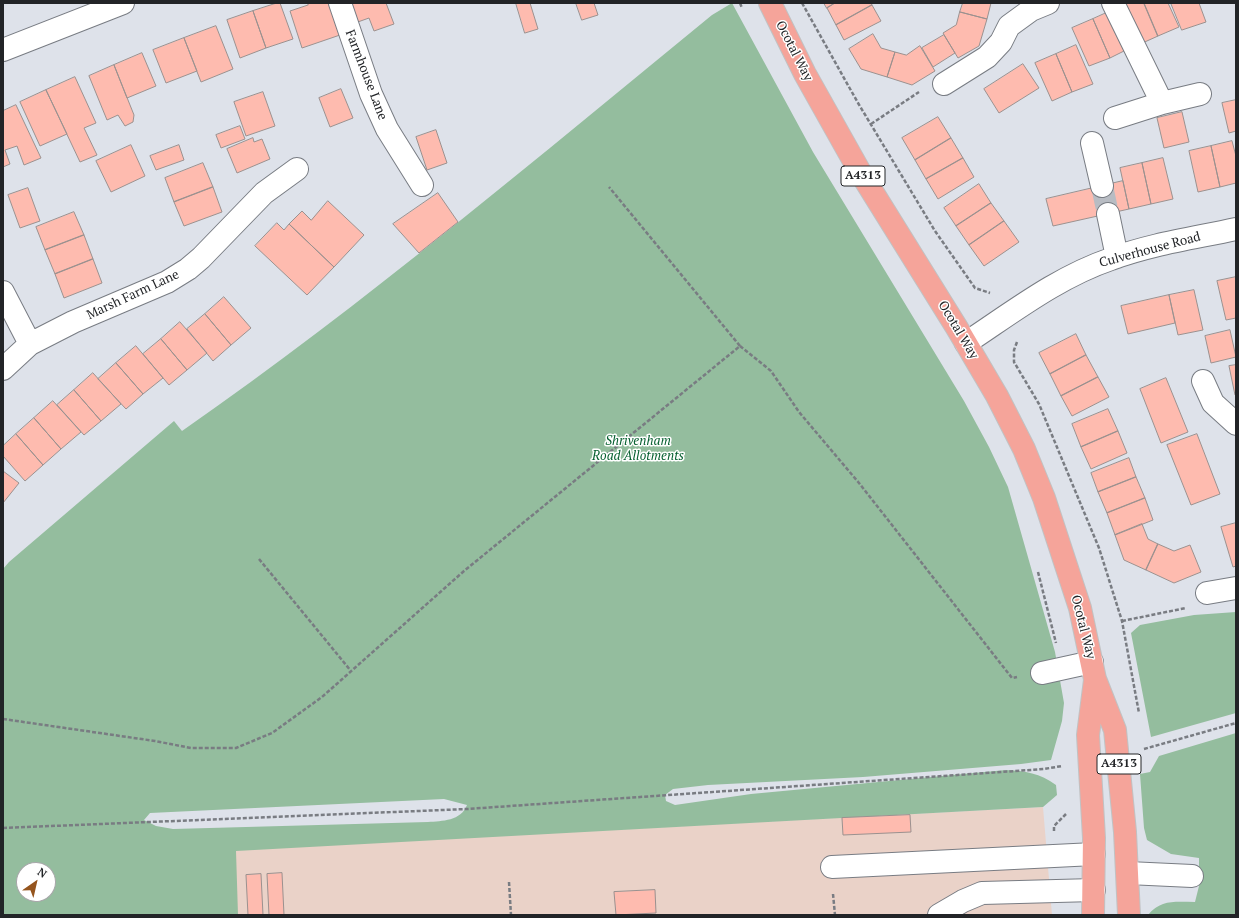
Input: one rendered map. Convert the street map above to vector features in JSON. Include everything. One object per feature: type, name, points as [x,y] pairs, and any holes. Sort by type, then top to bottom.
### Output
[{"type":"main road","name":"Ocotal Way","points":[[770,3],[805,74],[860,172],[966,343],[1013,425],[1044,498],[1078,601],[1093,670],[1115,730],[1128,872],[1129,915]]},
{"type":"main road","name":"Ocotal Way","points":[[1093,670],[1088,723],[1094,854],[1093,915]]},
{"type":"main road","points":[[1094,854],[1128,872]]},
{"type":"main road","points":[[1094,890],[1128,872]]},
{"type":"street","points":[[3,50],[123,3]]},
{"type":"street","name":"Farmhouse Lane","points":[[340,3],[371,94],[387,128],[422,185]]},
{"type":"street","points":[[1113,3],[1162,103]]},
{"type":"street","points":[[944,84],[987,57],[1001,42],[1009,26],[1035,5]]},
{"type":"street","points":[[1115,118],[1162,103],[1200,94]]},
{"type":"street","points":[[1092,143],[1102,186]]},
{"type":"street","name":"Marsh Farm Lane","points":[[3,369],[30,344],[73,322],[167,282],[201,258],[264,193],[297,169]]},
{"type":"street","points":[[1108,214],[1117,256]]},
{"type":"street","name":"Culverhouse Road","points":[[966,343],[1050,288],[1084,270],[1117,256],[1236,229]]},
{"type":"street","points":[[3,292],[30,344]]},
{"type":"street","points":[[1204,381],[1213,403],[1236,424]]},
{"type":"street","points":[[1207,593],[1236,588]]},
{"type":"street","points":[[1052,671],[1093,670]]},
{"type":"street","points":[[832,867],[1094,854]]},
{"type":"street","points":[[1128,872],[1192,876]]},
{"type":"street","points":[[942,914],[963,901],[982,893],[1094,890]]},
{"type":"path","points":[[740,3],[743,9]]},
{"type":"path","points":[[871,124],[939,78],[944,84]]},
{"type":"path","points":[[609,187],[740,346],[771,371],[798,412],[859,483],[1012,678],[1052,671],[1037,566]]},
{"type":"path","points":[[3,720],[156,741],[191,748],[236,748],[272,733],[322,697],[464,570],[740,346]]},
{"type":"path","points":[[259,559],[351,671]]},
{"type":"path","points":[[1122,621],[1189,608]]},
{"type":"path","points":[[1118,756],[1236,724]]},
{"type":"path","points":[[3,828],[466,809],[1044,769],[1090,761]]},
{"type":"path","points":[[1054,856],[1054,826],[1068,812]]},
{"type":"path","points":[[509,882],[511,915]]},
{"type":"shaded area","points":[[1043,807],[1052,915],[3,915],[3,862]]},
{"type":"green space","name":"Shrivenham Road Allotments","points":[[732,3],[813,152],[964,401],[989,447],[1008,487],[1055,652],[1064,703],[1062,721],[1051,760],[1021,764],[863,777],[708,785],[673,789],[665,795],[666,801],[675,805],[751,794],[1006,770],[1038,775],[1056,785],[1057,795],[1043,807],[236,851],[238,915],[3,915],[3,569],[9,562],[174,421],[182,431],[318,332],[385,281],[712,15]],"holes":[[[444,799],[467,805],[456,817],[428,822],[173,829],[156,826],[144,820],[150,813]]]},
{"type":"green space","points":[[1236,612],[1236,713],[1151,737],[1131,633],[1140,625],[1194,615]]},
{"type":"green space","points":[[1236,733],[1236,915],[1148,915],[1158,906],[1169,902],[1195,902],[1199,886],[1199,858],[1171,854],[1147,840],[1144,828],[1140,774],[1150,772],[1159,756]]},
{"type":"building","points":[[280,3],[293,39],[266,48],[253,11]]},
{"type":"building","points":[[307,3],[329,3],[340,35],[302,48],[290,11],[308,5]]},
{"type":"building","points":[[348,3],[386,3],[394,24],[374,31],[369,18],[355,23]]},
{"type":"building","points":[[516,3],[530,3],[538,29],[525,33]]},
{"type":"building","points":[[576,3],[594,3],[598,15],[582,20]]},
{"type":"building","points":[[824,3],[835,3],[827,8]]},
{"type":"building","points":[[835,3],[871,3],[872,5],[836,25],[827,8]]},
{"type":"building","points":[[963,3],[991,3],[987,19],[960,12]]},
{"type":"building","points":[[1129,3],[1144,3],[1158,36],[1138,45],[1121,7]]},
{"type":"building","points":[[1144,3],[1168,3],[1179,27],[1158,36]]},
{"type":"building","points":[[1171,3],[1199,3],[1206,22],[1182,30]]},
{"type":"building","points":[[872,5],[881,21],[844,40],[836,25]]},
{"type":"building","points":[[1113,10],[1130,48],[1110,58],[1093,19]]},
{"type":"building","points":[[253,11],[266,48],[240,58],[227,20]]},
{"type":"building","points":[[960,12],[987,19],[979,46],[958,58],[943,33],[956,25]]},
{"type":"building","points":[[1093,19],[1110,58],[1089,66],[1072,28]]},
{"type":"building","points":[[216,26],[233,69],[201,82],[184,38]]},
{"type":"building","points":[[873,34],[881,48],[895,52],[887,77],[861,69],[849,49]]},
{"type":"building","points":[[944,35],[955,53],[933,67],[922,48]]},
{"type":"building","points":[[184,38],[197,71],[166,83],[153,50]]},
{"type":"building","points":[[1076,45],[1093,84],[1072,92],[1056,54]]},
{"type":"building","points":[[920,46],[935,71],[912,85],[887,77],[895,52],[906,55]]},
{"type":"building","points":[[142,53],[156,86],[127,98],[114,65]]},
{"type":"building","points":[[1056,54],[1072,92],[1052,101],[1035,63]]},
{"type":"building","points":[[1023,64],[1039,88],[999,113],[984,89]]},
{"type":"building","points":[[114,65],[134,115],[133,122],[125,126],[118,115],[107,120],[89,76]]},
{"type":"building","points":[[75,77],[96,123],[84,128],[97,155],[80,162],[46,90]]},
{"type":"building","points":[[341,89],[353,118],[330,127],[319,98]]},
{"type":"building","points":[[46,90],[67,134],[40,146],[20,102]]},
{"type":"building","points":[[263,92],[275,126],[246,136],[234,102]]},
{"type":"building","points":[[1236,100],[1236,131],[1229,133],[1222,103]]},
{"type":"building","points":[[16,105],[41,158],[24,165],[17,146],[5,150],[10,164],[3,167],[3,111]]},
{"type":"building","points":[[1182,112],[1189,142],[1164,148],[1157,118]]},
{"type":"building","points":[[938,117],[951,138],[915,160],[902,138]]},
{"type":"building","points":[[240,126],[245,139],[221,148],[216,135]]},
{"type":"building","points":[[436,130],[447,163],[427,170],[416,137]]},
{"type":"building","points":[[253,138],[254,142],[262,139],[270,159],[237,173],[227,149]]},
{"type":"building","points":[[951,138],[963,158],[926,179],[915,160]]},
{"type":"building","points":[[1232,141],[1236,156],[1236,183],[1220,187],[1211,146]]},
{"type":"building","points":[[131,145],[145,176],[111,192],[96,161]]},
{"type":"building","points":[[179,145],[184,160],[156,170],[150,156]]},
{"type":"building","points":[[1211,146],[1220,187],[1198,192],[1189,151]]},
{"type":"building","points":[[963,158],[974,177],[938,199],[926,179]]},
{"type":"building","points":[[1163,158],[1173,199],[1151,204],[1142,163]]},
{"type":"building","points":[[203,163],[213,187],[174,202],[165,178]]},
{"type":"building","points":[[1142,163],[1151,204],[1129,209],[1120,168]]},
{"type":"building","points":[[1123,181],[1129,209],[1053,226],[1046,199]]},
{"type":"building","points":[[979,184],[991,203],[956,226],[944,208]]},
{"type":"building","points":[[213,187],[222,212],[184,226],[174,202]]},
{"type":"building","points":[[28,188],[40,221],[20,228],[8,195]]},
{"type":"building","points":[[438,193],[458,222],[419,253],[393,224]]},
{"type":"building","points":[[328,201],[364,235],[334,267],[289,224],[302,211],[311,220]]},
{"type":"building","points":[[991,203],[1004,221],[969,245],[956,226]]},
{"type":"building","points":[[74,212],[84,235],[45,250],[36,227]]},
{"type":"building","points":[[1004,221],[1019,242],[984,266],[969,245]]},
{"type":"building","points":[[277,223],[284,230],[289,224],[334,267],[307,295],[255,246]]},
{"type":"building","points":[[84,235],[93,259],[55,274],[45,250]]},
{"type":"building","points":[[93,259],[102,283],[64,298],[55,274]]},
{"type":"building","points":[[1236,277],[1236,318],[1226,320],[1217,281]]},
{"type":"building","points":[[1194,290],[1203,330],[1178,335],[1169,295]]},
{"type":"building","points":[[1169,295],[1175,323],[1128,334],[1121,306]]},
{"type":"building","points":[[224,297],[251,328],[231,345],[205,314]]},
{"type":"building","points":[[205,314],[231,345],[213,361],[187,329]]},
{"type":"building","points":[[180,322],[207,353],[187,370],[161,339]]},
{"type":"building","points":[[1230,330],[1236,357],[1211,363],[1205,336]]},
{"type":"building","points":[[1076,334],[1086,355],[1050,374],[1039,353]]},
{"type":"building","points":[[161,339],[187,370],[169,385],[143,354]]},
{"type":"building","points":[[136,346],[163,378],[143,394],[116,363]]},
{"type":"building","points":[[1086,355],[1098,377],[1061,396],[1050,374]]},
{"type":"building","points":[[116,363],[143,394],[126,409],[98,379]]},
{"type":"building","points":[[1236,365],[1236,395],[1235,395],[1229,366]]},
{"type":"building","points":[[93,373],[121,404],[101,421],[74,390]]},
{"type":"building","points":[[1098,377],[1109,397],[1072,416],[1061,396]]},
{"type":"building","points":[[1166,378],[1188,432],[1161,443],[1140,389]]},
{"type":"building","points":[[74,390],[101,421],[84,435],[57,405]]},
{"type":"building","points":[[53,401],[81,432],[61,449],[34,418]]},
{"type":"building","points":[[1108,409],[1118,431],[1081,447],[1072,424]]},
{"type":"building","points":[[34,418],[61,449],[43,465],[16,434]]},
{"type":"building","points":[[1118,431],[1127,453],[1091,469],[1081,447]]},
{"type":"building","points":[[16,434],[43,465],[25,481],[3,456],[3,446]]},
{"type":"building","points":[[1197,434],[1220,494],[1191,505],[1167,445]]},
{"type":"building","points":[[1129,458],[1136,477],[1098,492],[1091,473]]},
{"type":"building","points":[[3,471],[19,483],[3,503]]},
{"type":"building","points":[[1136,477],[1145,498],[1107,513],[1098,492]]},
{"type":"building","points":[[1145,498],[1153,520],[1115,535],[1107,513]]},
{"type":"building","points":[[1236,523],[1236,566],[1233,567],[1221,527]]},
{"type":"building","points":[[1142,524],[1148,539],[1158,544],[1146,570],[1124,560],[1115,535]]},
{"type":"building","points":[[1158,544],[1174,551],[1190,545],[1201,572],[1174,583],[1146,570]]},
{"type":"building","points":[[910,815],[911,832],[843,835],[842,818]]},
{"type":"building","points":[[282,873],[284,915],[269,915],[267,874]]},
{"type":"building","points":[[261,874],[263,915],[248,915],[246,875]]},
{"type":"building","points":[[655,890],[656,913],[616,915],[614,892]]},
{"type":"tunnel","points":[[1102,186],[1108,214]]}]
